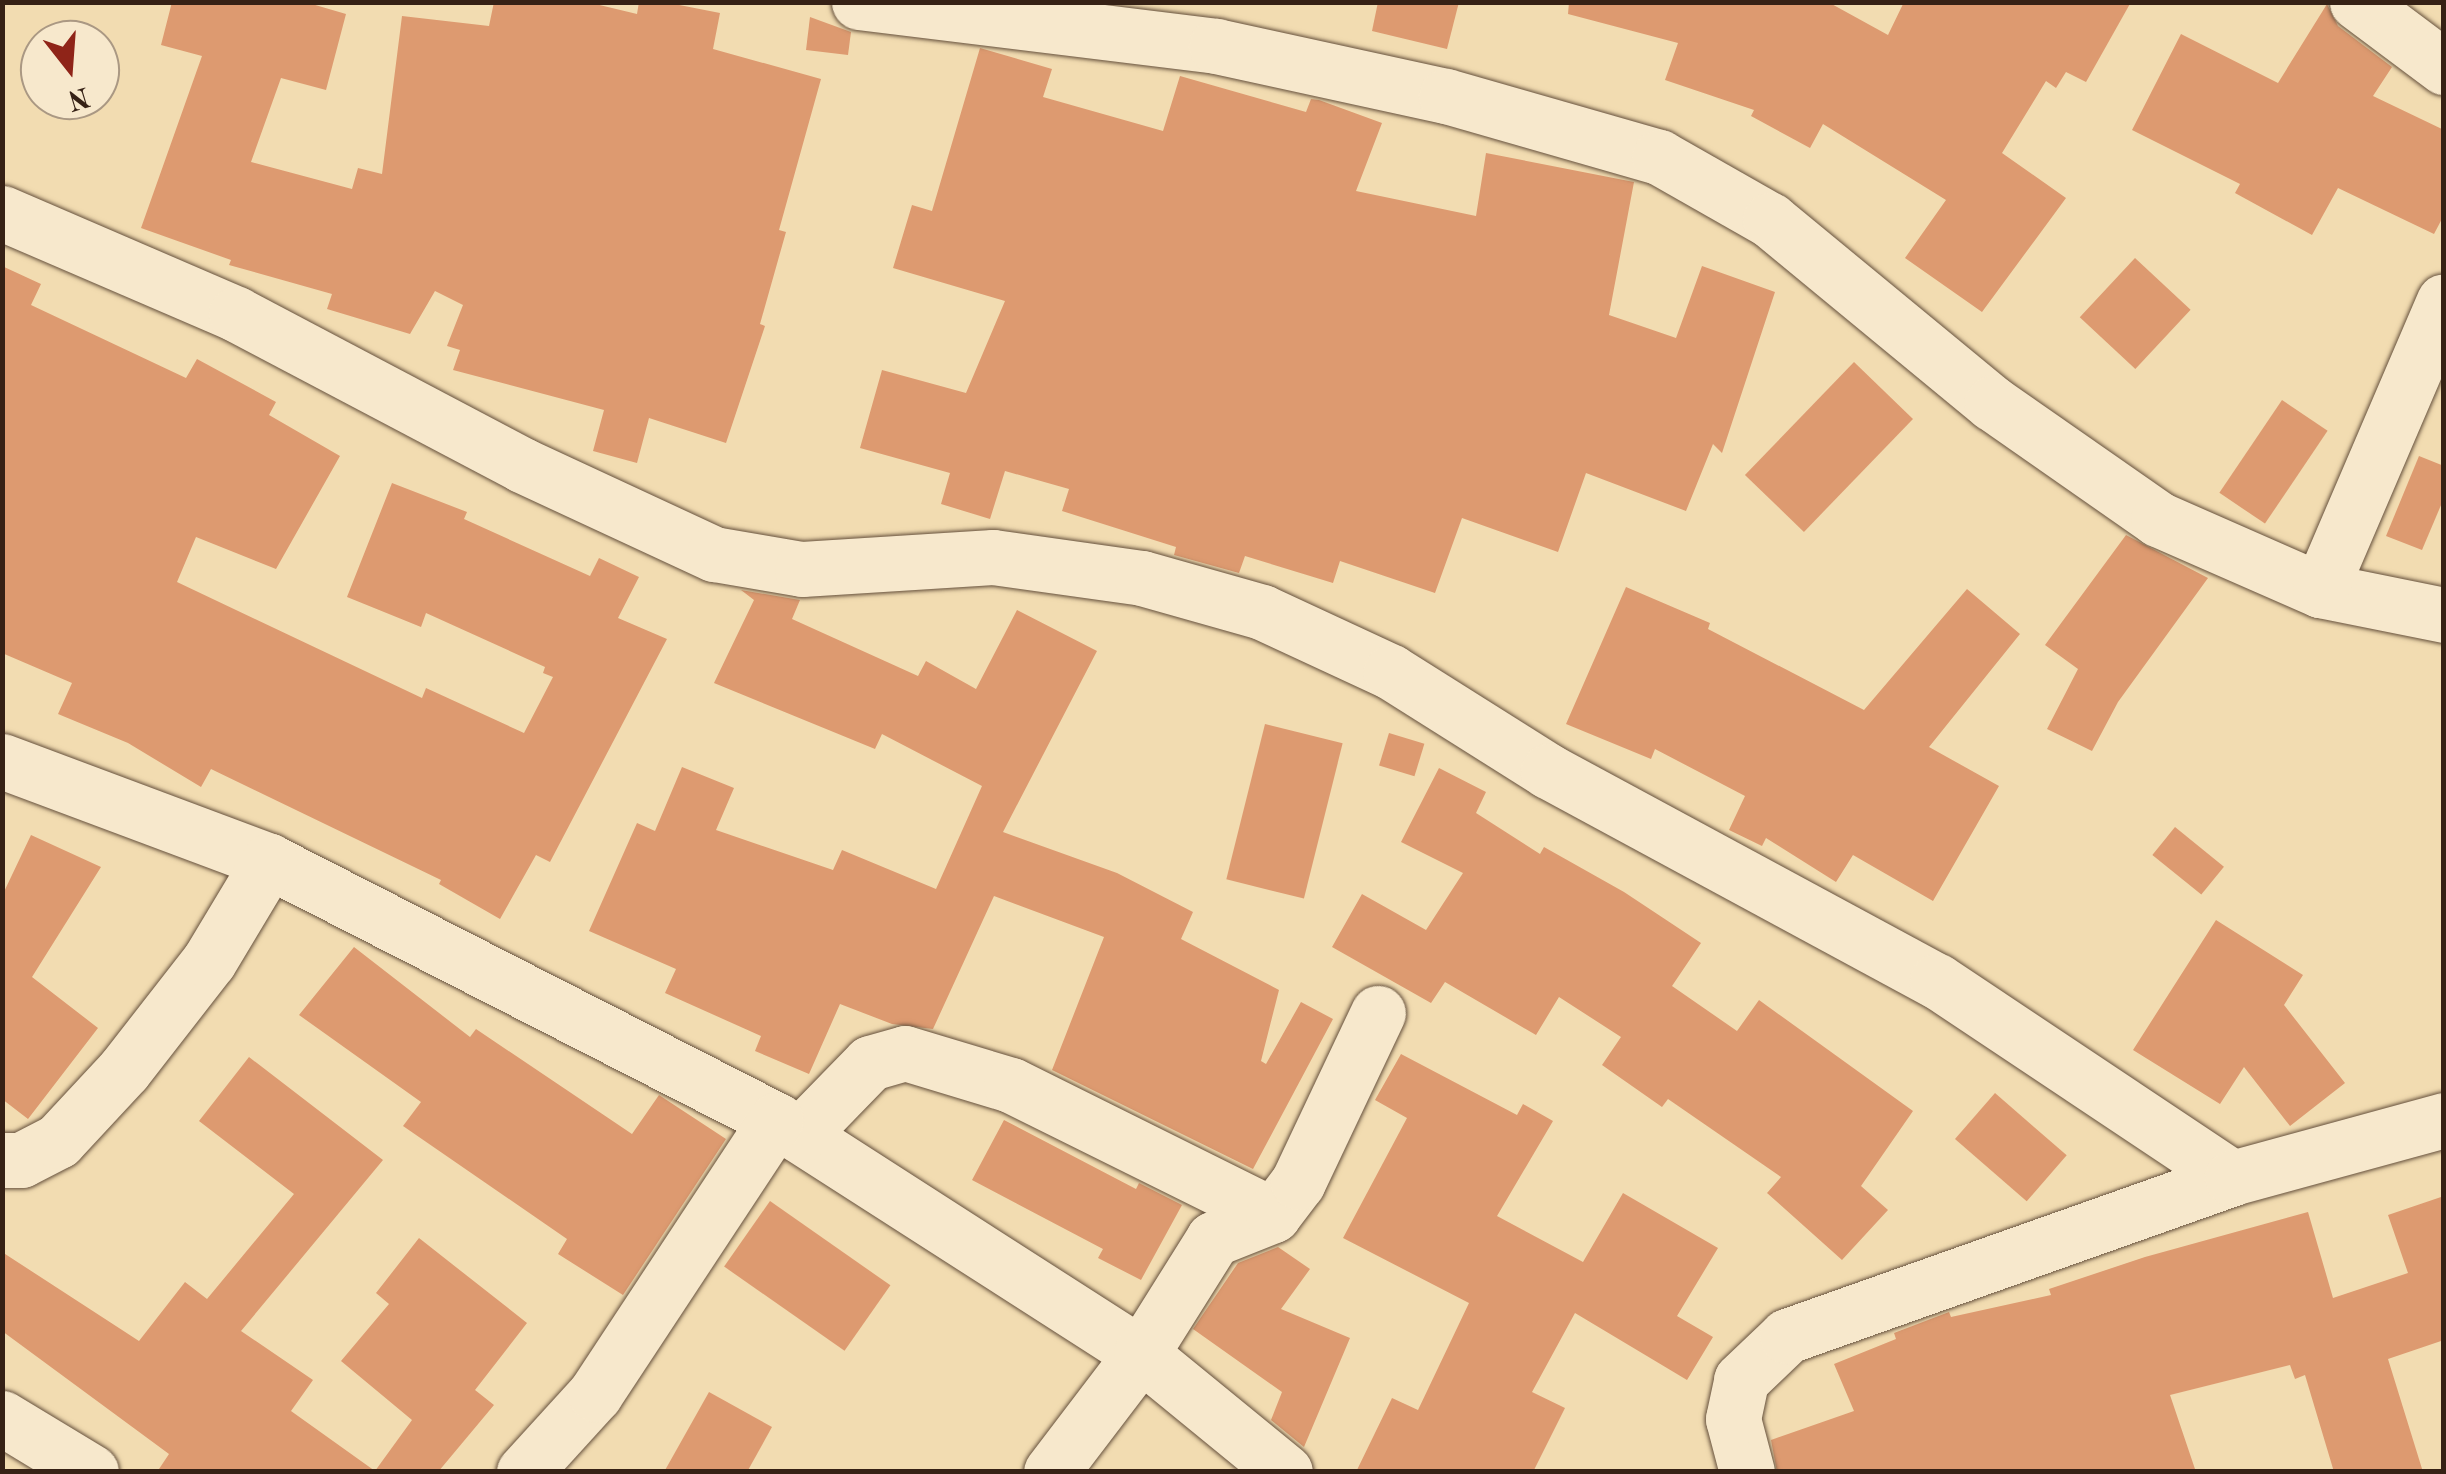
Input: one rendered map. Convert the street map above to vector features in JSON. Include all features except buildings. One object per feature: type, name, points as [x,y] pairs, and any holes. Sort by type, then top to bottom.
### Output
[{"type":"street","points":[[859,2],[1161,20],[1659,158],[1770,220],[1992,404],[2158,520],[2320,590],[2444,615]]},
{"type":"street","points":[[2358,2],[2444,66]]},
{"type":"street","points":[[2,213],[236,314],[522,464],[714,554],[802,569],[993,557],[1142,578],[1262,612],[1391,672],[1548,770],[1936,982],[2232,1178]]},
{"type":"street","points":[[2320,590],[2444,301]]},
{"type":"street","points":[[2,761],[269,861],[788,1128],[1140,1354],[1285,1472]]},
{"type":"street","points":[[2,1160],[22,1160],[58,1141],[124,1070],[209,961],[269,861]]},
{"type":"street","points":[[1052,1472],[1140,1354],[1214,1240],[1273,1215],[1323,1138],[1378,1013]]},
{"type":"street","points":[[524,1472],[595,1394],[788,1128],[870,1063],[905,1054],[1010,1085],[1273,1215]]},
{"type":"street","points":[[1747,1472],[1733,1419],[1742,1380],[1786,1336],[2232,1178],[2444,1120]]},
{"type":"street","points":[[2,1418],[92,1472]]}]
